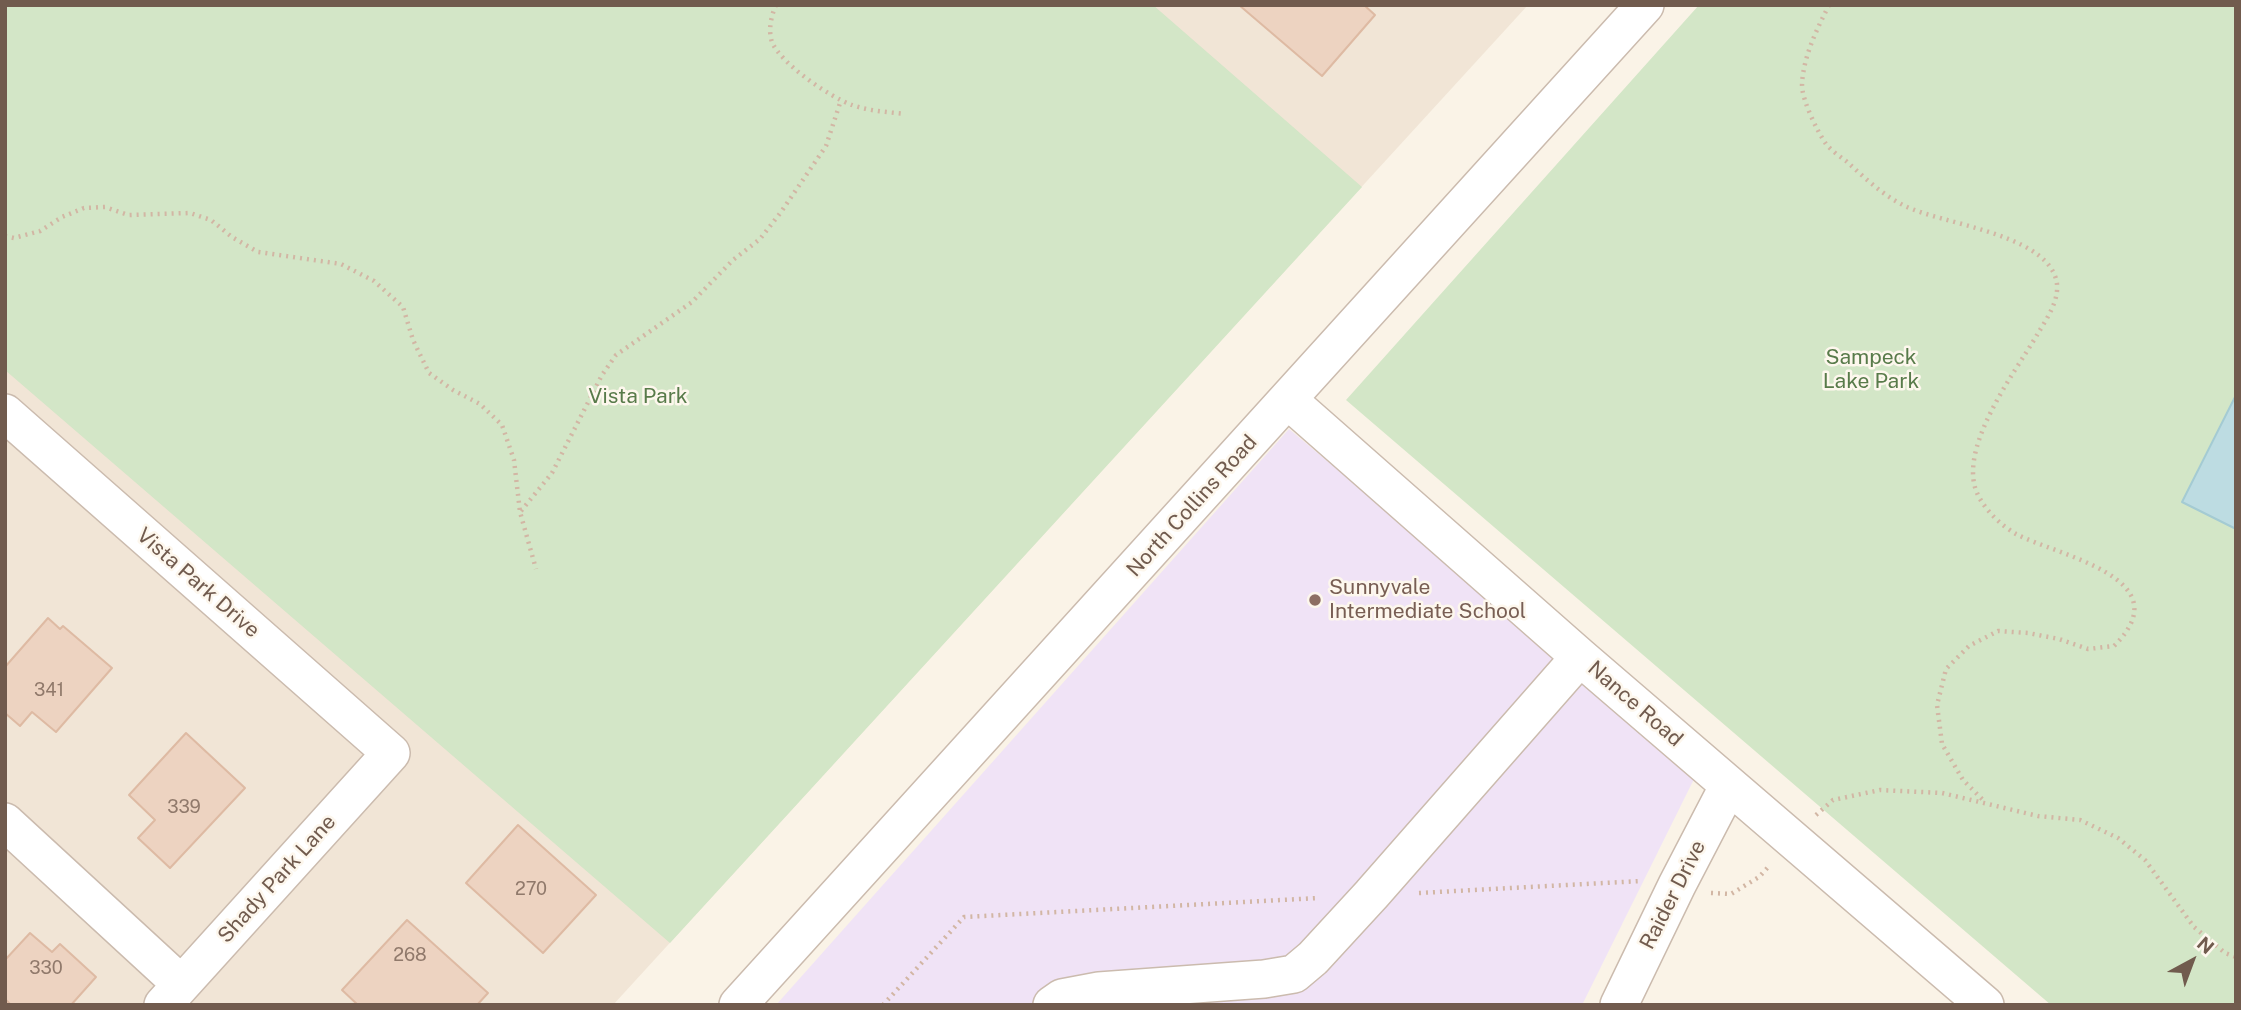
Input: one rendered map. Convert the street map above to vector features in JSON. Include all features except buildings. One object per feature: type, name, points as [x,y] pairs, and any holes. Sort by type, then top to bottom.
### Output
[{"type":"street","name":"North Collins Road","points":[[738,1005],[1645,5]]},
{"type":"street","name":"Nance Road","points":[[1288,400],[1580,657],[1985,1005]]},
{"type":"street","name":"Vista Park Drive","points":[[5,413],[391,752]]},
{"type":"street","points":[[1052,1005],[1062,998],[1099,991],[1264,979],[1294,974],[1313,958],[1371,895],[1580,657]]},
{"type":"street","name":"Shady Park Lane","points":[[172,994],[391,752]]},
{"type":"street","name":"Raider Drive","points":[[1619,1005],[1729,785]]},
{"type":"street","points":[[5,822],[172,994]]},
{"type":"path","points":[[776,5],[771,17],[771,39],[778,53],[804,75],[852,105],[905,114]]},
{"type":"path","points":[[1829,5],[1808,54],[1802,87],[1811,117],[1826,144],[1878,189],[1905,206],[1987,231],[2019,244],[2042,258],[2055,275],[2058,294],[2047,318],[1983,426],[1974,452],[1972,476],[1979,497],[1999,522],[2017,534],[2115,577],[2131,594],[2135,614],[2128,633],[2114,646],[2088,649],[2059,639],[1998,631],[1969,646],[1946,669],[1937,705],[1942,744],[1964,780],[1985,803]]},
{"type":"path","points":[[520,512],[552,473],[602,375],[616,355],[692,302],[733,260],[760,239],[825,146],[841,100]]},
{"type":"path","points":[[5,236],[14,238],[40,231],[62,217],[84,208],[105,206],[128,215],[190,213],[211,220],[232,237],[258,251],[341,264],[374,281],[403,307],[413,340],[429,373],[480,404],[502,425],[514,460],[520,512],[536,569]]},
{"type":"path","points":[[883,1005],[964,916],[1649,881],[1711,893],[1731,894],[1759,877],[1807,822],[1833,800],[1880,790],[1942,793],[2038,816],[2080,820],[2119,838],[2145,860],[2194,927],[2225,953],[2236,957]]},
{"type":"shaded area","name":"Vista Park","points":[[5,5],[1528,5],[613,1005],[5,1005]]},
{"type":"shaded area","name":"Sunnyvale Intermediate School","points":[[1289,429],[1698,771],[1582,1005],[776,1005]]},
{"type":"green space","name":"Vista Park","points":[[5,5],[1153,5],[1362,187],[670,943],[5,370]]},
{"type":"green space","name":"Sampeck Lake Park","points":[[1699,5],[2236,5],[2236,1005],[2051,1005],[1346,400]]},
{"type":"water","points":[[2236,395],[2236,529],[2182,502]]},
{"type":"place","name":"Sunnyvale Intermediate School","points":[[1315,600]]}]
